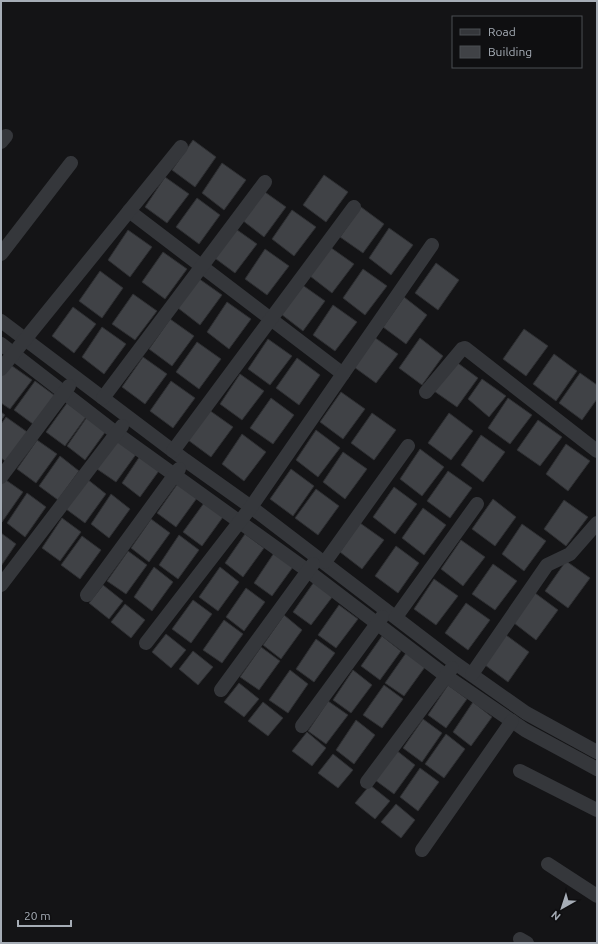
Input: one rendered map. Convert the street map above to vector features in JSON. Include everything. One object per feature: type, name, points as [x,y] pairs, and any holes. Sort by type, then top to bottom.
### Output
[{"type":"street","points":[[1,369],[181,147]]},
{"type":"street","points":[[1,254],[71,163]]},
{"type":"street","points":[[103,398],[265,182]]},
{"type":"street","points":[[173,451],[354,207]]},
{"type":"street","points":[[129,212],[202,266],[269,320],[343,374]]},
{"type":"street","points":[[146,643],[251,507],[432,245]]},
{"type":"street","points":[[1,321],[184,460],[251,507],[455,662],[526,713],[597,752]]},
{"type":"street","points":[[1,344],[116,433],[308,571],[446,676],[512,721],[597,769]]},
{"type":"street","points":[[426,392],[462,349],[465,348],[597,451]]},
{"type":"street","points":[[1,477],[76,378]]},
{"type":"street","points":[[1,585],[128,418]]},
{"type":"street","points":[[221,690],[308,571],[321,560],[408,446]]},
{"type":"street","points":[[87,596],[175,475],[184,460]]},
{"type":"street","points":[[302,726],[376,623],[392,614],[477,504]]},
{"type":"street","points":[[472,674],[544,569],[552,562],[574,551],[597,523]]},
{"type":"street","points":[[367,782],[455,662]]},
{"type":"street","points":[[422,850],[512,721]]},
{"type":"street","points":[[520,771],[597,810]]},
{"type":"street","points":[[548,864],[597,896]]},
{"type":"building","points":[[193,140],[216,157],[195,187],[172,170]]},
{"type":"building","points":[[222,163],[246,180],[224,210],[202,193]]},
{"type":"building","points":[[324,175],[348,192],[326,222],[303,205]]},
{"type":"building","points":[[165,177],[189,194],[167,223],[145,207]]},
{"type":"building","points":[[262,190],[286,207],[264,237],[242,220]]},
{"type":"building","points":[[197,198],[220,215],[199,244],[176,227]]},
{"type":"building","points":[[361,207],[384,224],[363,253],[340,237]]},
{"type":"building","points":[[292,210],[316,227],[294,256],[272,239]]},
{"type":"building","points":[[233,227],[257,244],[235,273],[212,256]]},
{"type":"building","points":[[389,228],[413,245],[391,275],[369,258]]},
{"type":"building","points":[[128,230],[152,247],[130,277],[108,260]]},
{"type":"building","points":[[330,247],[354,264],[332,293],[310,276]]},
{"type":"building","points":[[265,249],[289,266],[267,295],[245,279]]},
{"type":"building","points":[[163,252],[187,269],[165,299],[142,282]]},
{"type":"building","points":[[436,263],[459,280],[438,310],[415,293]]},
{"type":"building","points":[[363,269],[387,286],[365,315],[343,298]]},
{"type":"building","points":[[100,271],[123,288],[102,318],[79,301]]},
{"type":"building","points":[[198,278],[222,295],[200,325],[178,308]]},
{"type":"building","points":[[301,284],[325,301],[303,331],[281,314]]},
{"type":"building","points":[[133,294],[157,311],[135,340],[112,324]]},
{"type":"building","points":[[404,297],[427,315],[406,344],[383,327]]},
{"type":"building","points":[[227,302],[251,319],[229,349],[207,332]]},
{"type":"building","points":[[333,305],[357,322],[335,351],[313,335]]},
{"type":"building","points":[[73,307],[96,324],[74,353],[52,336]]},
{"type":"building","points":[[170,319],[194,336],[172,366],[149,349]]},
{"type":"building","points":[[102,327],[126,344],[104,374],[82,357]]},
{"type":"building","points":[[524,329],[548,346],[526,376],[503,359]]},
{"type":"building","points":[[374,337],[398,354],[376,383],[354,367]]},
{"type":"building","points":[[420,338],[443,356],[422,385],[399,368]]},
{"type":"building","points":[[268,339],[292,356],[270,385],[248,369]]},
{"type":"building","points":[[197,342],[221,359],[199,389],[176,372]]},
{"type":"building","points":[[554,354],[577,371],[556,401],[533,384]]},
{"type":"building","points":[[143,357],[167,374],[145,404],[122,387]]},
{"type":"building","points":[[297,358],[320,375],[299,405],[276,388]]},
{"type":"building","points":[[455,361],[478,378],[457,407],[434,391]]},
{"type":"building","points":[[8,363],[32,380],[10,409],[1,403],[1,372]]},
{"type":"building","points":[[580,373],[597,385],[597,399],[582,420],[559,403]]},
{"type":"building","points":[[240,374],[264,391],[242,420],[220,404]]},
{"type":"building","points":[[482,379],[506,396],[489,417],[468,399]]},
{"type":"building","points":[[35,381],[58,398],[37,427],[14,410]]},
{"type":"building","points":[[171,381],[195,398],[173,428],[150,411]]},
{"type":"building","points":[[341,392],[365,409],[343,439],[320,422]]},
{"type":"building","points":[[271,398],[294,415],[273,444],[250,428]]},
{"type":"building","points":[[508,398],[532,415],[510,444],[488,428]]},
{"type":"building","points":[[67,403],[86,417],[65,446],[46,432]]},
{"type":"building","points":[[209,410],[233,427],[211,457],[188,440]]},
{"type":"building","points":[[1,412],[5,415],[1,421]]},
{"type":"building","points":[[372,413],[396,430],[374,460],[351,443]]},
{"type":"building","points":[[449,413],[473,431],[451,460],[428,443]]},
{"type":"building","points":[[6,417],[30,434],[8,463],[1,458],[1,424]]},
{"type":"building","points":[[87,417],[106,431],[85,460],[67,446]]},
{"type":"building","points":[[538,420],[562,437],[540,466],[517,450]]},
{"type":"building","points":[[316,430],[340,448],[318,477],[296,460]]},
{"type":"building","points":[[242,434],[266,452],[244,481],[222,464]]},
{"type":"building","points":[[481,435],[505,452],[483,482],[461,465]]},
{"type":"building","points":[[118,439],[137,453],[116,482],[97,469]]},
{"type":"building","points":[[37,440],[57,454],[36,483],[17,469]]},
{"type":"building","points":[[566,444],[590,461],[568,491],[546,474]]},
{"type":"building","points":[[420,449],[444,467],[422,496],[400,479]]},
{"type":"building","points":[[343,452],[367,469],[345,499],[323,482]]},
{"type":"building","points":[[142,453],[161,468],[140,497],[122,483]]},
{"type":"building","points":[[60,456],[79,471],[58,500],[39,486]]},
{"type":"building","points":[[291,469],[314,486],[293,516],[270,499]]},
{"type":"building","points":[[448,471],[472,488],[450,518],[427,501]]},
{"type":"building","points":[[3,478],[23,492],[2,522],[1,482]]},
{"type":"building","points":[[87,479],[106,494],[85,523],[66,509]]},
{"type":"building","points":[[178,483],[197,498],[176,527],[157,513]]},
{"type":"building","points":[[394,487],[417,504],[395,534],[373,517]]},
{"type":"building","points":[[316,489],[339,506],[318,535],[295,518]]},
{"type":"building","points":[[27,493],[46,507],[25,537],[7,523]]},
{"type":"building","points":[[111,494],[130,509],[109,538],[91,524]]},
{"type":"building","points":[[493,499],[516,517],[495,546],[472,529]]},
{"type":"building","points":[[564,500],[588,517],[566,546],[544,529]]},
{"type":"building","points":[[204,503],[223,517],[202,546],[183,532]]},
{"type":"building","points":[[423,508],[446,525],[424,555],[402,538]]},
{"type":"building","points":[[62,518],[81,532],[60,561],[42,548]]},
{"type":"building","points":[[151,519],[170,533],[149,562],[131,548]]},
{"type":"building","points":[[360,523],[384,540],[362,569],[340,552]]},
{"type":"building","points":[[522,524],[546,541],[524,571],[502,554]]},
{"type":"building","points":[[1,533],[16,544],[1,566]]},
{"type":"building","points":[[245,534],[264,548],[243,577],[225,563]]},
{"type":"building","points":[[179,535],[199,550],[178,579],[159,565]]},
{"type":"building","points":[[82,536],[101,550],[80,579],[61,565]]},
{"type":"building","points":[[461,540],[485,557],[463,586],[441,569]]},
{"type":"building","points":[[396,546],[419,563],[398,593],[375,576]]},
{"type":"building","points":[[128,551],[147,565],[126,594],[107,581]]},
{"type":"building","points":[[274,553],[293,567],[272,596],[254,583]]},
{"type":"building","points":[[566,561],[590,578],[568,608],[545,591]]},
{"type":"building","points":[[493,564],[517,581],[495,610],[472,594]]},
{"type":"building","points":[[154,567],[173,582],[152,611],[134,597]]},
{"type":"building","points":[[220,567],[239,582],[218,611],[199,597]]},
{"type":"building","points":[[434,579],[458,596],[436,625],[414,609]]},
{"type":"building","points":[[314,582],[333,596],[311,625],[293,612]]},
{"type":"building","points":[[103,585],[123,601],[109,619],[89,603]]},
{"type":"building","points":[[246,588],[265,602],[244,631],[226,617]]},
{"type":"building","points":[[535,593],[558,610],[536,640],[514,623]]},
{"type":"building","points":[[193,600],[212,614],[191,643],[172,629]]},
{"type":"building","points":[[466,603],[490,620],[468,650],[445,633]]},
{"type":"building","points":[[125,604],[145,620],[131,638],[111,622]]},
{"type":"building","points":[[339,605],[358,619],[336,648],[318,635]]},
{"type":"building","points":[[284,615],[302,630],[281,659],[263,645]]},
{"type":"building","points":[[224,620],[243,634],[222,663],[203,650]]},
{"type":"building","points":[[166,634],[186,650],[171,668],[152,652]]},
{"type":"building","points":[[506,635],[529,652],[508,682],[485,665]]},
{"type":"building","points":[[382,636],[401,651],[380,680],[361,666]]},
{"type":"building","points":[[316,639],[335,653],[314,682],[296,669]]},
{"type":"building","points":[[261,647],[280,661],[259,690],[240,677]]},
{"type":"building","points":[[193,651],[213,667],[198,685],[179,669]]},
{"type":"building","points":[[406,653],[425,667],[404,696],[385,683]]},
{"type":"building","points":[[290,670],[308,684],[288,713],[269,700]]},
{"type":"building","points":[[353,670],[372,685],[351,713],[333,700]]},
{"type":"building","points":[[239,683],[259,699],[244,717],[224,702]]},
{"type":"building","points":[[384,685],[403,699],[382,728],[363,715]]},
{"type":"building","points":[[448,685],[467,699],[446,728],[428,715]]},
{"type":"building","points":[[328,701],[348,715],[326,744],[308,731]]},
{"type":"building","points":[[263,702],[283,718],[268,736],[248,721]]},
{"type":"building","points":[[473,702],[492,717],[471,746],[453,732]]},
{"type":"building","points":[[423,719],[442,733],[422,762],[403,748]]},
{"type":"building","points":[[356,720],[375,735],[354,764],[336,750]]},
{"type":"building","points":[[307,732],[326,748],[312,766],[292,751]]},
{"type":"building","points":[[446,734],[465,749],[444,778],[425,764]]},
{"type":"building","points":[[396,750],[415,765],[394,794],[375,780]]},
{"type":"building","points":[[333,754],[353,770],[338,788],[318,773]]},
{"type":"building","points":[[420,768],[439,782],[418,811],[400,797]]},
{"type":"building","points":[[370,785],[390,801],[375,819],[355,803]]},
{"type":"building","points":[[396,804],[415,820],[401,838],[381,822]]}]
